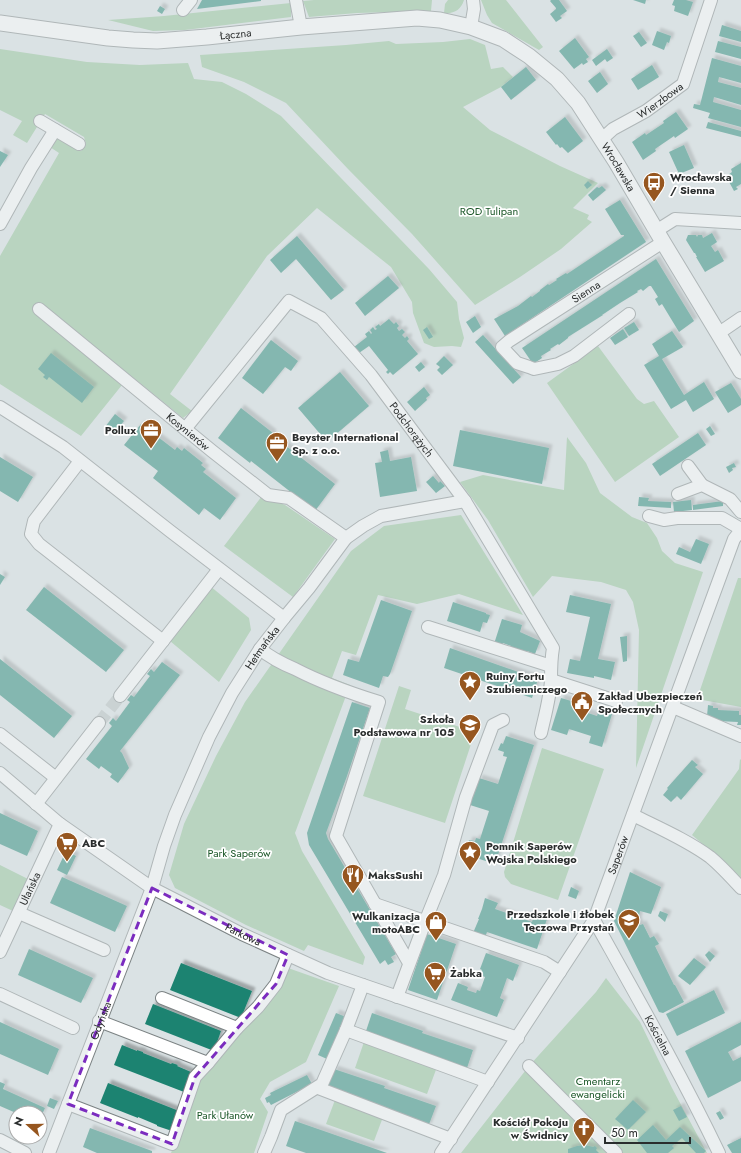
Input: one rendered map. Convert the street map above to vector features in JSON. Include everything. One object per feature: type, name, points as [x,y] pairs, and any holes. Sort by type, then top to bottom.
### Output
[{"type":"main road","name":"Łączna","points":[[0,23],[108,38],[157,41],[301,27],[417,18],[440,20],[471,27]]},
{"type":"main road","name":"Wrocławska","points":[[471,27],[504,39],[529,56],[557,79],[578,103],[602,138],[659,236],[741,371]]},
{"type":"street","points":[[183,10],[191,0]]},
{"type":"street","points":[[296,0],[301,27]]},
{"type":"street","points":[[471,27],[474,9],[472,0]]},
{"type":"street","name":"Wierzbowa","points":[[602,138],[613,129],[646,111],[683,84],[711,0]]},
{"type":"street","points":[[40,121],[79,144]]},
{"type":"street","points":[[0,224],[31,168],[55,130]]},
{"type":"street","name":"Sienna","points":[[629,314],[574,356],[558,364],[534,369],[517,363],[502,347],[659,236],[675,219],[741,223]]},
{"type":"street","name":"Podchorążych","points":[[185,429],[289,301],[321,318],[370,375],[465,501],[553,648],[548,700],[540,733]]},
{"type":"street","name":"Kosynierów","points":[[39,309],[268,495],[289,498],[346,538]]},
{"type":"street","points":[[718,333],[741,318]]},
{"type":"street","points":[[0,407],[63,447],[284,618]]},
{"type":"street","points":[[80,461],[34,521],[31,534],[40,544],[163,641]]},
{"type":"street","points":[[688,466],[702,485],[730,499],[741,512]]},
{"type":"street","points":[[678,494],[702,485]]},
{"type":"street","name":"Hetmańska","points":[[152,888],[175,815],[208,737],[232,693],[260,649],[310,588],[346,538],[381,516],[465,501]]},
{"type":"street","points":[[649,516],[664,520],[677,518],[722,518],[741,530]]},
{"type":"street","name":"Saperów","points":[[441,1153],[518,1038],[594,920],[734,539],[741,530]]},
{"type":"street","points":[[120,696],[219,569]]},
{"type":"street","points":[[428,627],[551,666]]},
{"type":"street","points":[[260,649],[266,654],[308,676],[336,688],[379,702],[336,836],[409,963]]},
{"type":"street","points":[[551,680],[616,701]]},
{"type":"street","points":[[673,707],[741,736]]},
{"type":"street","points":[[397,997],[424,922],[444,875],[466,797],[493,726],[503,720]]},
{"type":"street","points":[[36,804],[99,723]]},
{"type":"street","points":[[0,734],[56,778]]},
{"type":"street","name":"Parkowa","points":[[0,774],[60,824],[152,888],[242,934],[328,973],[518,1038]]},
{"type":"street","points":[[633,815],[681,839],[710,857],[741,888]]},
{"type":"street","name":"Ułańska","points":[[0,952],[60,824]]},
{"type":"street","name":"Gdyńska","points":[[49,1153],[152,888]]},
{"type":"street","points":[[375,904],[544,962],[560,972]]},
{"type":"street","points":[[19,913],[104,950]]},
{"type":"street","name":"Kościelna","points":[[594,920],[642,1006],[719,1153]]},
{"type":"street","points":[[68,1104],[172,1144],[195,1077],[237,1028],[258,1007],[276,984],[288,955]]},
{"type":"street","points":[[264,1153],[280,1110],[318,1088],[322,1084],[346,1030],[363,985]]},
{"type":"street","points":[[0,994],[73,1028]]},
{"type":"street","points":[[162,998],[237,1028]]},
{"type":"street","points":[[100,1021],[208,1063]]},
{"type":"street","points":[[346,1030],[488,1082]]},
{"type":"street","points":[[529,1066],[613,1149]]},
{"type":"street","points":[[318,1088],[451,1139]]},
{"type":"street","points":[[1,1145],[25,1153]]},
{"type":"highlighted area","points":[[152,888],[288,955],[276,984],[195,1077],[172,1144],[68,1104]]},
{"type":"green space","points":[[432,0],[431,11],[357,13],[309,17],[303,1]]},
{"type":"green space","points":[[448,0],[464,0],[457,11],[444,13],[445,4]]},
{"type":"green space","points":[[481,0],[506,0],[543,47],[539,50],[492,23]]},
{"type":"green space","points":[[291,3],[291,17],[185,30],[153,31],[108,20],[164,16]]},
{"type":"green space","name":"ROD Tulipan","points":[[470,39],[485,45],[491,69],[503,67],[513,77],[501,87],[463,107],[490,130],[560,166],[598,183],[573,208],[589,215],[587,219],[592,222],[561,249],[475,305],[412,234],[286,103],[244,82],[202,67],[200,55],[389,41],[396,44]]},
{"type":"green space","points":[[0,49],[87,62],[140,65],[188,63],[194,79],[222,82],[246,94],[281,116],[429,269],[457,302],[459,319],[464,338],[461,347],[434,347],[424,343],[413,313],[412,302],[391,267],[317,208],[267,256],[170,394],[192,411],[183,418],[130,375],[81,436],[0,384],[0,256],[59,153],[50,147],[57,136],[81,151],[86,144],[84,137],[45,114],[27,143],[13,135],[22,121],[0,110]]},
{"type":"green space","points":[[598,346],[637,399],[644,404],[654,401],[679,437],[615,482],[547,383]]},
{"type":"green space","points":[[567,437],[586,463],[600,493],[632,517],[647,523],[657,538],[662,551],[675,563],[703,572],[636,768],[639,630],[633,602],[626,590],[601,582],[552,576],[533,597],[488,520],[460,482],[483,475],[564,490]]},
{"type":"green space","points":[[262,496],[285,505],[335,539],[293,597],[224,546]]},
{"type":"green space","name":"Park Saperów","points":[[461,515],[523,615],[459,594],[417,604],[378,595],[356,655],[342,651],[332,678],[350,685],[295,833],[302,851],[365,957],[363,965],[308,945],[304,951],[246,925],[175,888],[169,875],[184,824],[216,756],[245,702],[351,551],[384,526]]},
{"type":"green space","points":[[738,578],[741,578],[741,707],[697,699]]},
{"type":"green space","points":[[210,586],[249,618],[251,630],[219,682],[170,641]]},
{"type":"green space","points":[[399,686],[411,690],[405,709],[475,732],[445,823],[363,796]]},
{"type":"green space","points":[[542,748],[604,769],[558,900],[511,884],[505,877],[504,872]]},
{"type":"green space","points":[[740,759],[741,879],[692,835],[739,769]]},
{"type":"green space","points":[[0,865],[28,879],[13,911],[0,905]]},
{"type":"green space","name":"Park Ułanów","points":[[288,968],[339,986],[306,1062],[270,1082],[260,1099],[268,1112],[254,1153],[171,1153],[197,1084],[281,985]]},
{"type":"green space","name":"Cmentarz ewangelicki","points":[[606,978],[640,1022],[672,1088],[707,1153],[461,1153],[529,1066],[596,992]]},
{"type":"green space","points":[[364,1042],[437,1067],[427,1094],[355,1068]]},
{"type":"green space","points":[[335,1100],[383,1117],[374,1141],[326,1124]]},
{"type":"building","points":[[202,0],[261,0],[261,1],[197,9]]},
{"type":"building","points":[[559,0],[567,11],[560,16],[562,18],[556,22],[550,14],[556,9],[550,1]]},
{"type":"building","points":[[633,0],[646,0],[645,4]]},
{"type":"building","points":[[674,0],[686,0],[693,2],[688,16],[674,11],[675,6],[672,5]]},
{"type":"building","points":[[160,6],[165,9],[162,14],[157,11]]},
{"type":"building","points":[[722,25],[741,31],[741,42],[719,36]]},
{"type":"building","points":[[657,31],[671,36],[669,43],[667,42],[664,50],[652,45]]},
{"type":"building","points":[[639,32],[647,43],[641,47],[633,36]]},
{"type":"building","points":[[575,38],[589,57],[586,59],[588,62],[583,65],[582,63],[574,69],[559,51]]},
{"type":"building","points":[[718,41],[741,47],[741,59],[715,52]]},
{"type":"building","points":[[607,49],[613,58],[607,62],[605,59],[596,66],[592,60]]},
{"type":"building","points":[[712,58],[741,66],[741,83],[719,77],[718,82],[741,88],[741,105],[714,97],[713,102],[741,110],[741,127],[708,118],[710,113],[693,108],[694,104],[700,105]]},
{"type":"building","points":[[652,65],[659,77],[638,90],[631,79]]},
{"type":"building","points":[[526,67],[536,80],[511,100],[501,87]]},
{"type":"building","points":[[600,72],[608,84],[597,93],[588,81]]},
{"type":"building","points":[[676,112],[688,129],[675,138],[674,136],[655,149],[656,151],[643,160],[632,142],[664,123],[663,121]]},
{"type":"building","points":[[565,117],[583,141],[568,153],[562,147],[560,148],[557,144],[556,145],[546,132]]},
{"type":"building","points":[[708,122],[741,131],[741,137],[706,128]]},
{"type":"building","points":[[684,145],[694,168],[679,174],[669,152]]},
{"type":"building","points":[[0,151],[8,155],[0,167]]},
{"type":"building","points":[[741,163],[741,184],[736,187],[738,189],[734,191],[728,180],[730,179],[728,175],[732,172],[731,169]]},
{"type":"building","points":[[588,181],[592,185],[587,189],[584,185]]},
{"type":"building","points":[[602,186],[606,190],[593,201],[588,195],[597,187],[599,188]]},
{"type":"building","points":[[620,200],[646,242],[505,336],[494,319],[518,306],[548,284],[549,285],[566,273],[567,274],[624,236],[621,235],[605,209]]},
{"type":"building","points":[[712,233],[717,242],[711,246],[715,252],[718,250],[724,261],[705,272],[686,240],[688,235],[696,235],[697,237],[698,235],[702,235],[703,238]]},
{"type":"building","points":[[297,236],[344,290],[331,300],[296,259],[281,273],[270,260]]},
{"type":"building","points":[[656,259],[694,321],[679,332],[662,304],[659,306],[655,299],[658,297],[651,286],[649,286],[643,291],[641,289],[637,291],[638,292],[568,337],[559,345],[558,344],[550,349],[551,350],[541,356],[542,358],[533,364],[522,348]]},
{"type":"building","points":[[388,276],[399,288],[365,316],[355,303]]},
{"type":"building","points":[[475,316],[481,327],[473,333],[466,322]]},
{"type":"building","points":[[389,319],[394,324],[396,322],[399,326],[397,328],[399,331],[402,329],[405,332],[402,335],[405,338],[407,336],[409,339],[407,341],[418,354],[393,375],[390,372],[388,374],[386,372],[388,370],[369,346],[359,353],[354,347],[367,337],[365,334],[369,331],[371,334],[372,333],[370,330],[373,327],[375,330],[377,329],[375,327],[379,324],[380,326]]},
{"type":"building","points":[[634,322],[639,330],[629,336],[624,328]]},
{"type":"building","points":[[427,327],[433,337],[429,339],[423,330]]},
{"type":"building","points":[[623,329],[628,337],[615,345],[610,338]]},
{"type":"building","points":[[672,331],[683,347],[662,359],[684,395],[704,382],[714,399],[693,412],[686,400],[671,409],[644,365],[659,356],[652,344]]},
{"type":"building","points":[[483,335],[521,377],[513,384],[475,342]]},
{"type":"building","points":[[271,340],[298,361],[291,371],[285,367],[263,394],[242,378]]},
{"type":"building","points":[[51,353],[94,387],[82,403],[49,377],[47,380],[43,377],[45,375],[38,369]]},
{"type":"building","points":[[444,356],[453,365],[442,375],[437,370],[440,367],[436,364]]},
{"type":"building","points":[[421,362],[425,367],[419,372],[415,367]]},
{"type":"building","points":[[340,372],[369,406],[327,442],[298,408]]},
{"type":"building","points":[[731,383],[741,399],[741,405],[728,413],[715,392]]},
{"type":"building","points":[[424,387],[430,395],[426,398],[427,400],[415,411],[407,402]]},
{"type":"building","points":[[241,408],[273,433],[272,435],[335,484],[315,511],[251,461],[250,463],[218,438]]},
{"type":"building","points":[[115,414],[124,421],[113,434],[105,427]]},
{"type":"building","points":[[141,424],[175,450],[177,447],[182,451],[184,448],[203,463],[201,465],[206,469],[203,472],[236,498],[220,520],[204,508],[199,515],[153,478],[158,471],[124,445]]},
{"type":"building","points":[[710,426],[715,434],[711,436],[706,429]]},
{"type":"building","points":[[460,430],[549,448],[542,484],[453,466]]},
{"type":"building","points":[[698,433],[706,445],[660,476],[652,464]]},
{"type":"building","points":[[388,450],[390,461],[411,457],[417,491],[380,497],[375,463],[382,462],[380,452]]},
{"type":"building","points":[[0,457],[33,477],[18,502],[0,491]]},
{"type":"building","points":[[734,463],[736,467],[732,468],[733,470],[729,473],[726,467]]},
{"type":"building","points":[[433,476],[439,483],[440,481],[445,486],[436,493],[426,482]]},
{"type":"building","points":[[639,497],[649,498],[648,501],[671,502],[671,508],[638,506]]},
{"type":"building","points":[[691,500],[692,510],[674,512],[673,502]]},
{"type":"building","points":[[723,501],[723,506],[693,510],[693,505]]},
{"type":"building","points":[[696,539],[709,544],[701,564],[676,554],[679,547],[690,552]]},
{"type":"building","points":[[0,574],[5,577],[0,585]]},
{"type":"building","points":[[44,587],[124,650],[106,672],[26,610]]},
{"type":"building","points":[[570,595],[611,604],[598,659],[615,662],[611,680],[594,676],[594,678],[567,673],[570,659],[580,661],[590,617],[566,612]]},
{"type":"building","points":[[381,600],[412,611],[390,674],[388,677],[383,676],[379,688],[343,675],[348,659],[359,662]]},
{"type":"building","points":[[453,602],[490,615],[487,623],[483,622],[480,632],[447,621]]},
{"type":"building","points":[[502,619],[522,625],[520,632],[540,641],[535,654],[510,648],[511,646],[503,643],[501,647],[494,644]]},
{"type":"building","points":[[627,636],[627,661],[623,662],[620,637]]},
{"type":"building","points":[[450,648],[538,679],[532,698],[444,668]]},
{"type":"building","points":[[0,659],[72,716],[54,738],[0,695]]},
{"type":"building","points":[[162,662],[180,675],[120,751],[129,768],[118,783],[110,777],[112,774],[101,766],[99,769],[86,759],[112,726],[109,723],[113,718],[116,721],[130,702],[127,700],[131,695],[134,697],[150,676],[147,674],[151,669],[154,672]]},
{"type":"building","name":"Zakład Ubezpieczeń Społecznych","points":[[561,698],[578,703],[576,709],[597,716],[599,710],[612,714],[602,747],[589,743],[591,736],[569,729],[567,735],[551,730]]},
{"type":"building","points":[[352,702],[370,708],[326,833],[328,839],[396,954],[391,957],[394,962],[388,965],[385,960],[380,964],[309,845],[307,833]]},
{"type":"building","points":[[708,705],[713,706],[713,708],[718,708],[718,710],[739,711],[739,715],[741,715],[741,725],[737,725],[738,722],[717,721],[717,719],[712,719],[712,717],[707,716]]},
{"type":"building","points":[[506,736],[534,745],[495,864],[467,855],[470,848],[467,847],[469,840],[475,841],[476,838],[480,839],[489,811],[470,805],[479,778],[498,784],[507,757],[503,756],[504,752],[498,750],[501,743],[503,744]]},
{"type":"building","points":[[692,760],[698,765],[695,767],[703,774],[681,800],[677,796],[671,802],[663,795],[668,789],[667,788]]},
{"type":"building","points":[[0,813],[38,831],[27,856],[0,844]]},
{"type":"building","name":"ABC","points":[[66,851],[76,856],[67,875],[57,870]]},
{"type":"building","points":[[630,872],[661,887],[651,914],[640,911],[638,921],[640,925],[643,924],[650,938],[654,936],[659,944],[655,946],[684,1002],[663,1013],[659,1012],[614,921]]},
{"type":"building","points":[[62,877],[127,906],[115,932],[50,903]]},
{"type":"building","points":[[571,887],[579,891],[576,899],[568,896]]},
{"type":"building","points":[[485,898],[498,903],[495,909],[532,922],[534,915],[547,919],[537,949],[487,932],[485,938],[473,933]]},
{"type":"building","points":[[660,911],[668,914],[665,922],[658,916]]},
{"type":"building","points":[[427,934],[456,944],[437,1000],[408,990]]},
{"type":"building","points":[[29,949],[93,978],[81,1003],[18,975]]},
{"type":"building","points":[[709,951],[715,956],[710,962],[705,955]]},
{"type":"building","points":[[486,953],[519,965],[513,981],[507,978],[500,998],[504,1000],[497,1017],[451,1000],[458,983],[468,987],[467,990],[476,993],[477,990],[480,991],[485,977],[479,975],[482,970],[480,969]]},
{"type":"building","points":[[694,958],[706,967],[690,985],[678,976]]},
{"type":"building","points":[[181,963],[252,991],[241,1018],[170,990]]},
{"type":"building","points":[[714,990],[725,1013],[677,1036],[666,1014]]},
{"type":"building","points":[[153,1004],[221,1031],[214,1051],[145,1024]]},
{"type":"building","points":[[336,1013],[346,1017],[327,1059],[318,1055]]},
{"type":"building","points":[[372,1013],[423,1031],[422,1033],[473,1050],[466,1071],[365,1034]]},
{"type":"building","points":[[0,1022],[59,1049],[48,1075],[0,1054]]},
{"type":"building","points":[[741,1022],[741,1045],[728,1052],[733,1061],[741,1057],[741,1081],[708,1098],[685,1051]]},
{"type":"building","points":[[122,1045],[171,1064],[178,1065],[177,1066],[191,1072],[184,1092],[114,1065]]},
{"type":"building","points":[[334,1069],[385,1086],[384,1088],[436,1106],[428,1127],[327,1089]]},
{"type":"building","points":[[307,1075],[312,1084],[271,1105],[269,1102],[267,1103],[265,1098],[271,1095],[270,1093]]},
{"type":"building","points":[[0,1082],[5,1084],[3,1089],[38,1105],[8,1105],[8,1110],[0,1106]]},
{"type":"building","points":[[108,1083],[179,1111],[172,1131],[100,1103]]},
{"type":"building","points":[[50,1098],[58,1101],[54,1109],[47,1105]]},
{"type":"building","points":[[633,1100],[646,1112],[628,1130],[615,1119]]},
{"type":"building","points":[[681,1106],[687,1117],[679,1121],[673,1110]]},
{"type":"building","points":[[720,1111],[724,1118],[720,1120],[716,1113]]},
{"type":"building","points":[[295,1121],[387,1153],[306,1153],[286,1146]]},
{"type":"building","points":[[653,1125],[666,1140],[680,1127],[706,1151],[704,1153],[696,1153],[682,1138],[672,1146],[674,1148],[668,1153],[647,1153],[637,1140]]},
{"type":"building","points":[[90,1128],[152,1151],[152,1153],[97,1153],[83,1147]]},
{"type":"building","points":[[741,1138],[741,1153],[732,1153],[727,1145]]},
{"type":"building","name":"Kościół Pokoju w Świdnicy","points":[[585,1145],[595,1146],[599,1153],[568,1153],[568,1149]]},
{"type":"tunnel","points":[[99,723],[120,696]]},
{"type":"place","name":"Wrocławska / Sienna","points":[[654,202]]},
{"type":"place","name":"Pollux","points":[[151,450]]},
{"type":"place","name":"Beyster International Sp. z o.o.","points":[[277,462]]},
{"type":"place","name":"Ruiny Fortu Szubienniczego","points":[[470,702]]},
{"type":"place","name":"Zakład Ubezpieczeń Społecznych","points":[[582,722]]},
{"type":"place","name":"Szkoła Podstawowa nr 105","points":[[470,744]]},
{"type":"place","name":"ABC","points":[[67,862]]},
{"type":"place","name":"Pomnik Saperów Wojska Polskiego","points":[[470,872]]},
{"type":"place","name":"MaksSushi","points":[[353,894]]},
{"type":"place","name":"Przedszkole i żłobek Tęczowa Przystań","points":[[629,940]]},
{"type":"place","name":"Wulkanizacja motoABC","points":[[436,942]]},
{"type":"place","name":"Żabka","points":[[435,992]]},
{"type":"place","name":"Kościół Pokoju w Świdnicy","points":[[584,1148]]}]
